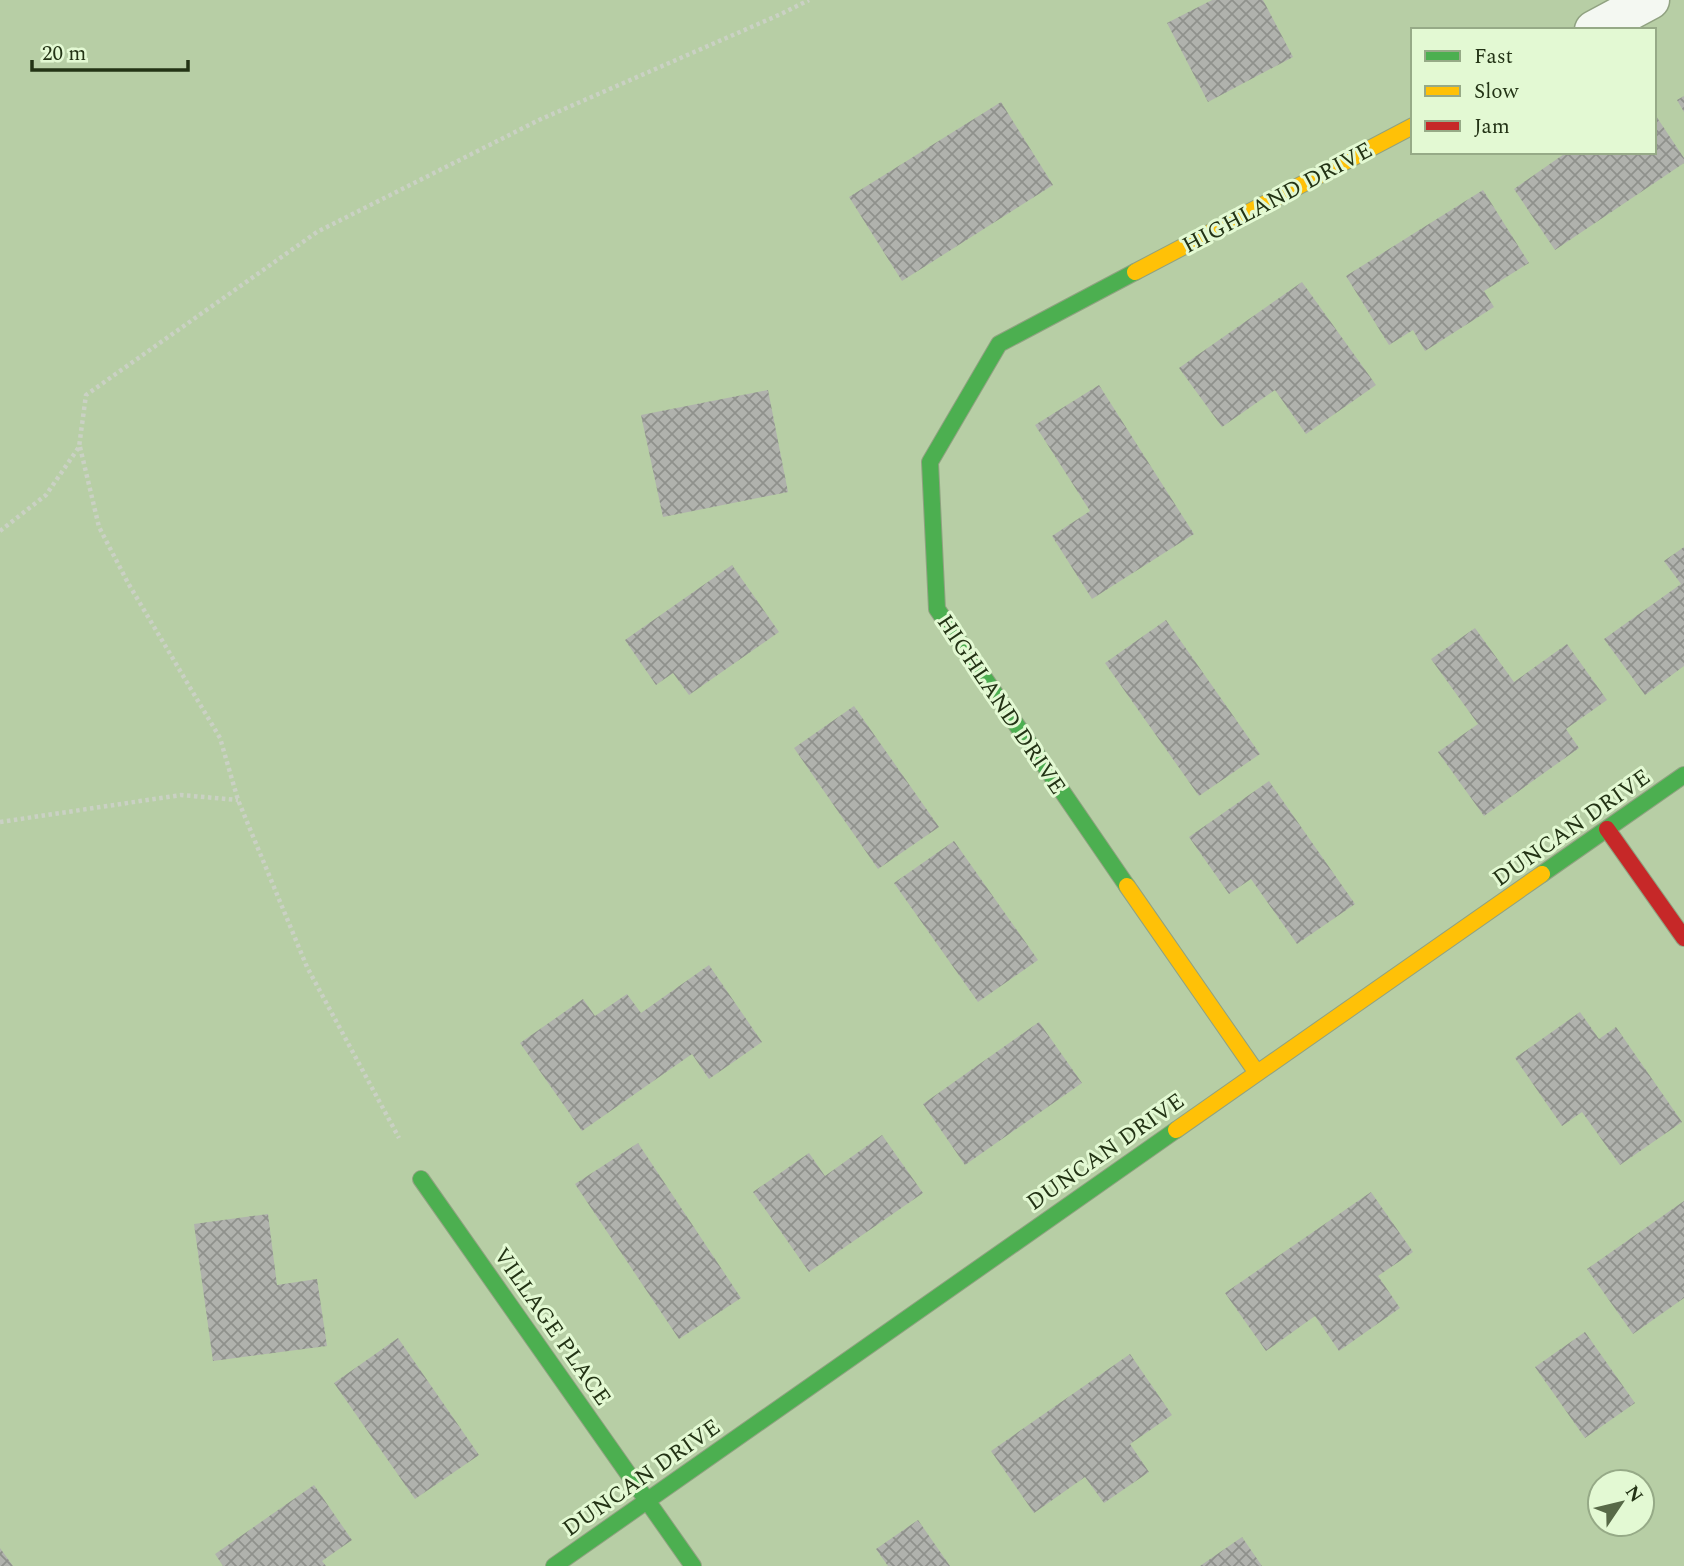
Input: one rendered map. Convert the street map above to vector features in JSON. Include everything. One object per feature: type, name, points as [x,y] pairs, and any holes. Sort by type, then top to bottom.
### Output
[{"type":"street","points":[[1598,28],[1650,0]]},
{"type":"street","name":"HIGHLAND DRIVE","points":[[1256,1073],[937,609],[930,462],[999,344],[1411,127]]},
{"type":"street","name":"DUNCAN DRIVE","points":[[554,1566],[1684,775]]},
{"type":"street","points":[[1607,829],[1684,938]]},
{"type":"street","name":"VILLAGE PLACE","points":[[421,1179],[693,1566]]},
{"type":"path","points":[[421,1179],[307,967],[238,800],[220,738],[128,583],[99,527],[79,447],[86,395],[317,232],[538,120],[809,0]]},
{"type":"path","points":[[0,531],[46,495],[79,447]]},
{"type":"path","points":[[0,822],[181,795],[238,800]]},
{"type":"building","points":[[1212,0],[1263,0],[1293,57],[1208,102],[1167,23]]},
{"type":"building","points":[[1684,96],[1684,112],[1677,100]]},
{"type":"building","points":[[1001,102],[1053,185],[902,281],[849,197]]},
{"type":"building","points":[[1656,116],[1684,158],[1684,163],[1555,250],[1514,189],[1564,154],[1656,154]]},
{"type":"building","points":[[1483,190],[1529,263],[1484,291],[1494,307],[1425,351],[1413,330],[1389,345],[1346,276]]},
{"type":"building","points":[[1302,282],[1376,385],[1306,434],[1275,390],[1222,427],[1179,368]]},
{"type":"building","points":[[1099,385],[1194,534],[1092,599],[1052,536],[1090,511],[1035,425]]},
{"type":"building","points":[[768,390],[788,492],[663,517],[641,415]]},
{"type":"building","points":[[1684,547],[1684,666],[1645,695],[1604,639],[1681,584],[1664,561]]},
{"type":"building","points":[[732,565],[779,632],[689,695],[673,673],[656,685],[625,640]]},
{"type":"building","points":[[1166,620],[1260,754],[1199,796],[1105,663]]},
{"type":"building","points":[[1475,628],[1514,682],[1567,644],[1607,700],[1566,729],[1579,748],[1484,816],[1438,752],[1478,724],[1431,659]]},
{"type":"building","points":[[854,706],[939,827],[878,869],[794,748]]},
{"type":"building","points":[[1269,781],[1355,904],[1297,944],[1251,879],[1229,894],[1189,837]]},
{"type":"building","points":[[954,841],[1038,960],[978,1002],[894,883]]},
{"type":"building","points":[[709,965],[762,1042],[709,1079],[692,1054],[582,1131],[520,1043],[583,999],[595,1016],[627,994],[641,1013]]},
{"type":"building","points":[[1580,1012],[1599,1039],[1616,1027],[1682,1122],[1620,1165],[1582,1112],[1562,1126],[1515,1058]]},
{"type":"building","points":[[1039,1022],[1082,1083],[965,1165],[923,1104]]},
{"type":"building","points":[[882,1135],[923,1193],[809,1272],[753,1192],[809,1153],[825,1176]]},
{"type":"building","points":[[638,1143],[741,1298],[679,1339],[575,1184]]},
{"type":"building","points":[[1371,1192],[1413,1252],[1378,1276],[1400,1308],[1339,1351],[1315,1316],[1266,1351],[1225,1293]]},
{"type":"building","points":[[1684,1201],[1684,1298],[1633,1334],[1587,1269]]},
{"type":"building","points":[[268,1214],[277,1285],[317,1279],[327,1346],[213,1361],[194,1224]]},
{"type":"building","points":[[1585,1332],[1635,1403],[1585,1438],[1535,1367]]},
{"type":"building","points":[[398,1338],[479,1455],[415,1499],[334,1383]]},
{"type":"building","points":[[1130,1354],[1172,1415],[1130,1444],[1149,1472],[1104,1503],[1085,1477],[1034,1513],[991,1451]]},
{"type":"building","points":[[314,1485],[352,1540],[322,1561],[326,1566],[223,1566],[215,1554]]},
{"type":"building","points":[[918,1520],[950,1566],[888,1566],[876,1549]]},
{"type":"building","points":[[1242,1537],[1262,1566],[1200,1566]]},
{"type":"building","points":[[0,1548],[13,1566],[0,1566]]},
{"type":"traffic: fast","points":[[1127,886],[937,609],[930,462],[999,344],[1135,272]]},
{"type":"traffic: fast","points":[[1542,874],[1684,775]]},
{"type":"traffic: fast","points":[[554,1566],[1176,1130]]},
{"type":"traffic: fast","points":[[421,1179],[693,1566]]},
{"type":"traffic: slow","points":[[1135,272],[1411,127]]},
{"type":"traffic: slow","points":[[1176,1130],[1542,874]]},
{"type":"traffic: slow","points":[[1127,886],[1257,1073]]},
{"type":"traffic: jam","points":[[1607,829],[1684,938]]}]
